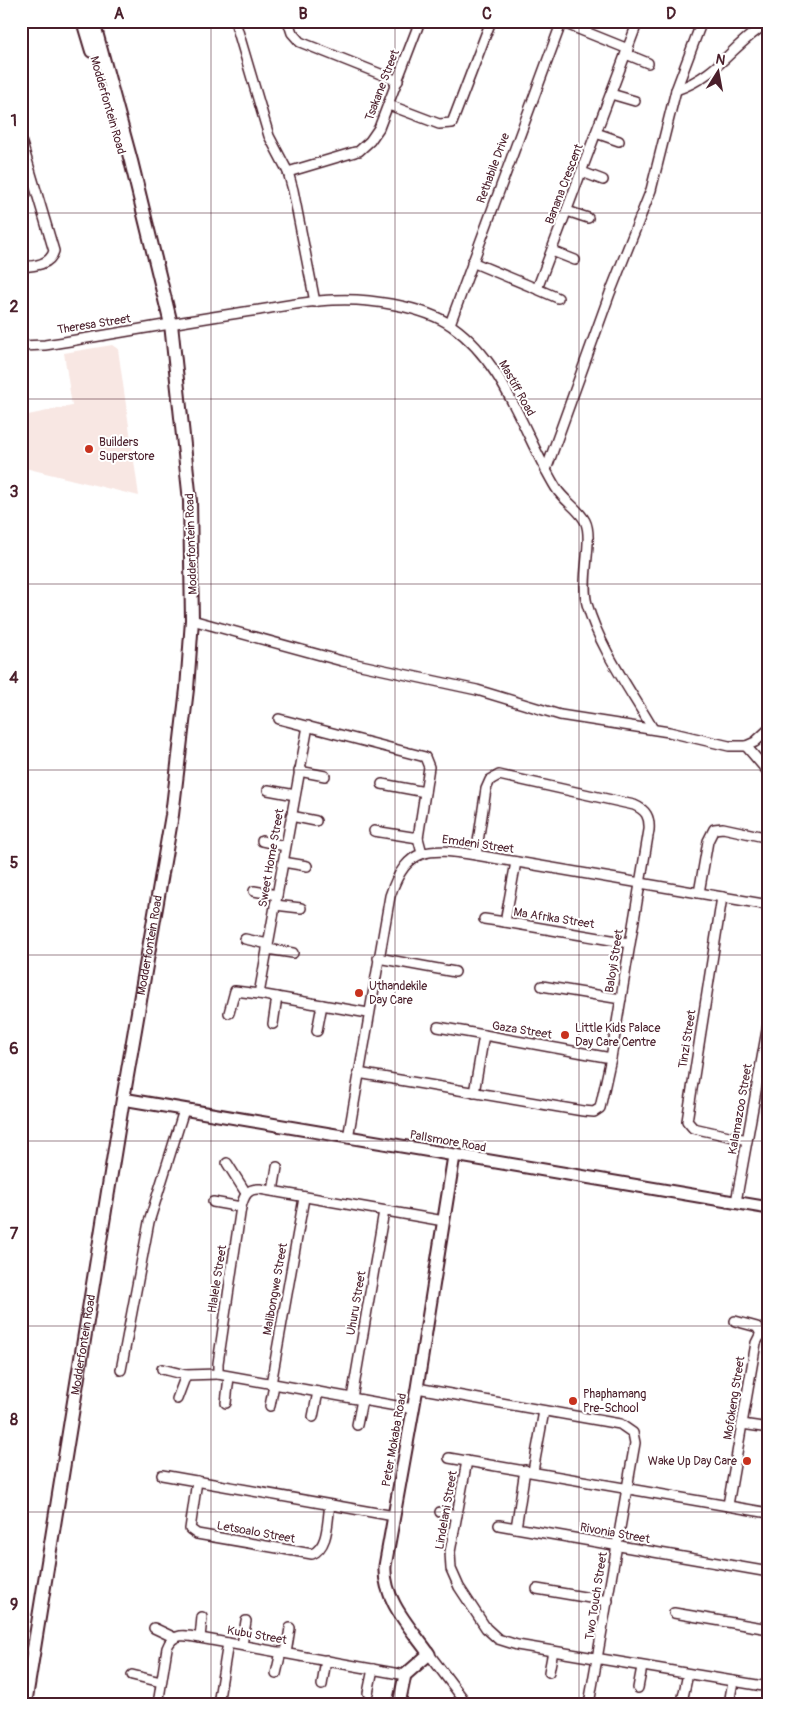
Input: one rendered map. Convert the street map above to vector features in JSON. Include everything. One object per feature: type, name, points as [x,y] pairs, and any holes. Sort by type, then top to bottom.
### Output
[{"type":"main road","name":"Modderfontein Road","points":[[83,21],[127,170],[136,187]]},
{"type":"main road","name":"Modderfontein Road","points":[[25,1704],[123,1099],[172,815],[188,689],[192,620],[189,492],[171,324],[131,162],[92,21]]},
{"type":"street","points":[[235,21],[269,136],[288,172],[303,234],[315,302]]},
{"type":"street","points":[[288,21],[292,34],[300,42],[398,81]]},
{"type":"street","name":"Tsakane Street","points":[[288,172],[357,152],[370,141],[379,128],[390,105],[420,21]]},
{"type":"street","points":[[390,105],[439,124],[452,122],[491,21]]},
{"type":"street","name":"Banana Crescent","points":[[537,289],[638,21]]},
{"type":"street","points":[[546,470],[610,294],[651,190],[676,90],[702,21]]},
{"type":"street","points":[[561,22],[648,63]]},
{"type":"street","name":"Rethabile Drive","points":[[450,324],[561,22]]},
{"type":"street","points":[[676,90],[711,73],[741,44],[769,22]]},
{"type":"street","points":[[611,94],[634,102]]},
{"type":"street","points":[[596,133],[619,141]]},
{"type":"street","points":[[21,140],[54,251],[51,258],[44,263],[21,267]]},
{"type":"street","points":[[582,172],[603,180]]},
{"type":"street","points":[[567,211],[588,218]]},
{"type":"street","points":[[552,251],[575,260]]},
{"type":"street","points":[[472,262],[558,298]]},
{"type":"street","name":"Mastiff Road","points":[[171,324],[334,300],[379,303],[425,313],[450,324],[462,333],[488,362],[563,498],[586,522],[587,546],[584,582],[587,604],[608,651],[654,729]]},
{"type":"street","name":"Theresa Street","points":[[21,346],[45,344],[171,324]]},
{"type":"street","points":[[192,620],[342,661],[454,684],[560,715],[654,729],[729,746],[746,746],[769,729]]},
{"type":"street","points":[[280,719],[424,757],[429,767],[418,838],[422,853],[411,860],[394,884],[368,1013],[348,1138]]},
{"type":"street","name":"Sweet Home Street","points":[[259,994],[308,726]]},
{"type":"street","points":[[746,746],[769,773]]},
{"type":"street","points":[[299,771],[325,776]]},
{"type":"street","name":"Baloyi Street","points":[[358,1073],[594,1112],[600,1108],[611,1058],[629,943],[650,830],[649,817],[643,809],[634,805],[504,775],[490,780],[486,789],[476,855]]},
{"type":"street","points":[[382,784],[424,792]]},
{"type":"street","points":[[268,790],[295,795]]},
{"type":"street","points":[[291,816],[316,821]]},
{"type":"street","points":[[699,893],[708,841],[714,829],[723,828],[769,838]]},
{"type":"street","points":[[374,831],[418,838]]},
{"type":"street","points":[[262,841],[285,846]]},
{"type":"street","name":"Emdeni Street","points":[[422,853],[433,850],[476,855],[769,905]]},
{"type":"street","points":[[283,862],[307,866]]},
{"type":"street","name":"Ma Afrika Street","points":[[505,922],[516,862]]},
{"type":"street","points":[[254,891],[277,895]]},
{"type":"street","name":"Tinzi Street","points":[[722,897],[687,1121],[692,1128],[746,1140]]},
{"type":"street","points":[[275,905],[301,908]]},
{"type":"street","name":"Ma Afrika Street","points":[[484,919],[629,943]]},
{"type":"street","points":[[245,940],[293,953]]},
{"type":"street","points":[[378,958],[454,972]]},
{"type":"street","points":[[542,986],[621,999]]},
{"type":"street","points":[[229,1013],[235,991],[368,1013]]},
{"type":"street","points":[[273,1024],[278,997]]},
{"type":"street","points":[[317,1031],[322,1005]]},
{"type":"street","name":"Kalamazoo Street","points":[[736,1202],[769,1019]]},
{"type":"street","points":[[438,1027],[484,1036]]},
{"type":"street","name":"Gaza Street","points":[[474,1092],[484,1036],[611,1058]]},
{"type":"street","name":"Pallsmore Road","points":[[123,1099],[769,1208]]},
{"type":"street","points":[[121,1370],[149,1222],[184,1110]]},
{"type":"street","name":"Peter Mokaba Road","points":[[454,1156],[417,1388],[385,1566],[386,1589],[429,1654],[467,1704]]},
{"type":"street","points":[[227,1163],[246,1193],[252,1189],[273,1191],[304,1198],[444,1221]]},
{"type":"street","points":[[273,1191],[277,1167]]},
{"type":"street","name":"Hlalele Street","points":[[218,1374],[220,1345],[241,1207],[246,1193]]},
{"type":"street","name":"Malibongwe Street","points":[[270,1406],[272,1384],[304,1198]]},
{"type":"street","points":[[212,1202],[241,1207]]},
{"type":"street","name":"Uhuru Street","points":[[352,1398],[384,1211]]},
{"type":"street","points":[[735,1321],[757,1326],[766,1334]]},
{"type":"street","name":"Mofokeng Street","points":[[728,1505],[756,1343],[766,1334]]},
{"type":"street","points":[[162,1369],[186,1375],[218,1374],[413,1409]]},
{"type":"street","points":[[178,1399],[186,1375]]},
{"type":"street","points":[[226,1403],[230,1377]]},
{"type":"street","points":[[417,1388],[544,1411],[516,1528]]},
{"type":"street","points":[[313,1417],[318,1392]]},
{"type":"street","points":[[357,1425],[362,1400]]},
{"type":"street","name":"Two Touch Street","points":[[544,1411],[620,1424],[633,1433],[635,1444],[589,1704]]},
{"type":"street","points":[[742,1424],[769,1428]]},
{"type":"street","points":[[449,1458],[467,1461]]},
{"type":"street","name":"Lindelani Street","points":[[769,1512],[467,1461],[450,1552],[451,1569],[459,1587],[486,1628],[492,1635],[506,1642],[598,1660],[769,1687]]},
{"type":"street","points":[[162,1475],[394,1516]]},
{"type":"street","name":"Letsoalo Street","points":[[197,1481],[190,1529],[197,1534],[302,1553],[312,1554],[319,1551],[323,1544],[330,1505]]},
{"type":"street","points":[[440,1512],[457,1515]]},
{"type":"street","name":"Rivonia Street","points":[[499,1525],[769,1572]]},
{"type":"street","points":[[537,1589],[608,1601]]},
{"type":"street","points":[[674,1613],[769,1629]]},
{"type":"street","points":[[200,1638],[202,1616]]},
{"type":"street","points":[[242,1645],[246,1621]]},
{"type":"street","points":[[154,1628],[174,1637],[167,1648],[158,1704]]},
{"type":"street","points":[[276,1674],[290,1628]]},
{"type":"street","name":"Kubu Street","points":[[174,1637],[184,1635],[405,1675]]},
{"type":"street","points":[[218,1704],[228,1643]]},
{"type":"street","points":[[549,1672],[553,1651]]},
{"type":"street","points":[[399,1704],[405,1675],[429,1654]]},
{"type":"street","points":[[322,1685],[326,1660]]},
{"type":"street","points":[[638,1688],[642,1666]]},
{"type":"street","points":[[368,1693],[373,1668]]},
{"type":"street","points":[[684,1697],[688,1674]]},
{"type":"street","points":[[132,1675],[162,1682]]},
{"type":"street","points":[[729,1704],[733,1681]]},
{"type":"shaded area","points":[[112,345],[118,349],[139,496],[21,467],[21,413],[28,415],[72,406],[64,353]]},
{"type":"shaded area","points":[[769,1047],[769,1094],[761,1093]]},
{"type":"place","name":"Builders Superstore","points":[[89,449]]},
{"type":"place","name":"Uthandekile Day Care","points":[[359,993]]},
{"type":"place","name":"Little Kids Palace Day Care Centre","points":[[565,1035]]},
{"type":"place","name":"Phaphamang Pre-School","points":[[573,1401]]},
{"type":"place","name":"Wake Up Day Care","points":[[747,1461]]}]
